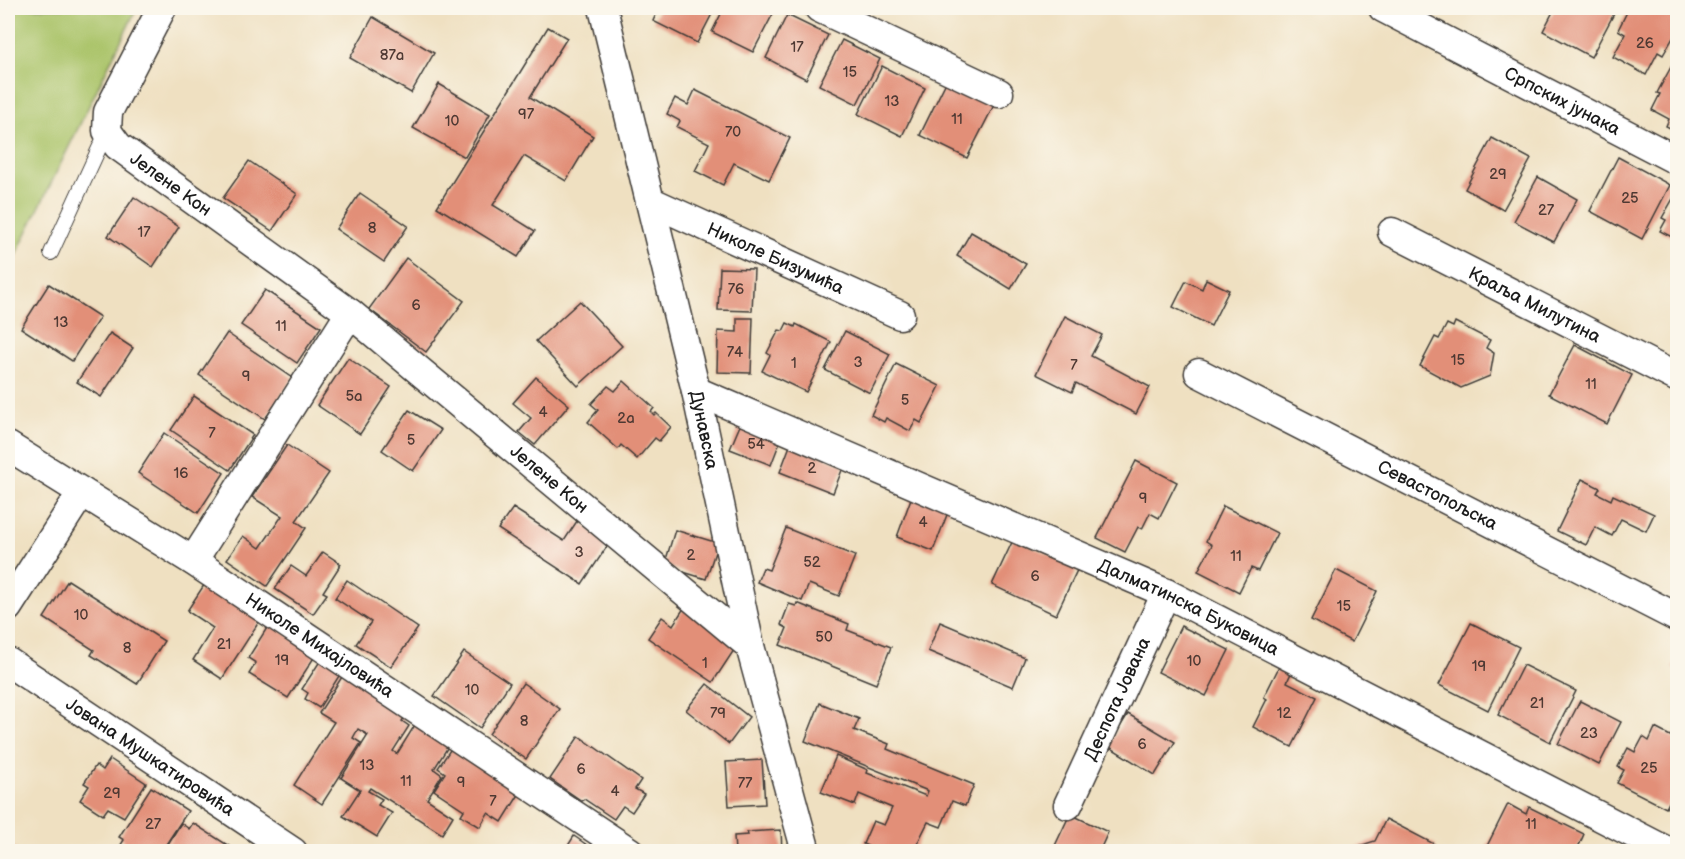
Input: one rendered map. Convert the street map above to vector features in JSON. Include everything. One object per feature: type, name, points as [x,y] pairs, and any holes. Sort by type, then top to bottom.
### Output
[{"type":"street","points":[[106,131],[108,112],[162,8]]},
{"type":"street","name":"Дунавска","points":[[603,8],[696,391],[750,646],[806,852]]},
{"type":"street","points":[[819,8],[999,93]]},
{"type":"street","name":"Српских јунака","points":[[1383,8],[1677,161]]},
{"type":"street","name":"Јелене Кон","points":[[106,131],[118,146],[350,314],[750,646]]},
{"type":"street","name":"Николе Бизумића","points":[[650,201],[900,315]]},
{"type":"street","name":"Краља Милутина","points":[[1392,232],[1677,378]]},
{"type":"street","points":[[193,561],[350,314]]},
{"type":"street","name":"Севастопољска","points":[[1199,373],[1677,618]]},
{"type":"street","name":"Далматинска Буковица","points":[[696,391],[1166,593],[1669,852]]},
{"type":"street","name":"Николе Михајловића","points":[[8,446],[193,561],[630,852]]},
{"type":"street","points":[[8,607],[82,492]]},
{"type":"street","name":"Деспота Јована","points":[[1068,805],[1166,593]]},
{"type":"street","name":"Јована Мушкатировића","points":[[8,662],[292,852]]},
{"type":"lane","points":[[51,253],[106,131]]},
{"type":"green space","points":[[8,8],[137,8],[8,271]]},
{"type":"building","points":[[659,8],[715,8],[697,43],[653,21]]},
{"type":"building","points":[[724,8],[776,8],[753,52],[712,32]]},
{"type":"building","points":[[1555,8],[1617,8],[1591,57],[1543,31]]},
{"type":"building","points":[[1629,8],[1678,8],[1678,29],[1663,55],[1658,52],[1646,75],[1613,57],[1625,34],[1618,30]]},
{"type":"building","points":[[787,15],[828,35],[806,79],[766,58]]},
{"type":"building","points":[[373,17],[434,53],[411,93],[350,58]]},
{"type":"building","points":[[548,27],[567,38],[530,97],[593,136],[566,181],[524,156],[493,205],[535,231],[518,257],[437,207]]},
{"type":"building","points":[[842,40],[880,59],[857,104],[819,85]]},
{"type":"building","points":[[1678,54],[1678,132],[1666,126],[1669,119],[1652,110],[1660,94],[1657,93]]},
{"type":"building","points":[[882,66],[925,88],[902,136],[858,114]]},
{"type":"building","points":[[947,80],[995,103],[967,158],[920,135]]},
{"type":"building","points":[[439,84],[490,114],[465,157],[413,128]]},
{"type":"building","points":[[695,90],[790,138],[769,180],[734,163],[723,185],[695,171],[709,143],[677,127],[680,121],[667,114],[675,98],[688,105]]},
{"type":"building","points":[[1492,138],[1531,159],[1503,210],[1465,189]]},
{"type":"building","points":[[1618,157],[1670,185],[1642,239],[1590,211]]},
{"type":"building","points":[[249,161],[297,194],[272,231],[223,198]]},
{"type":"building","points":[[1538,177],[1577,199],[1554,242],[1514,221]]},
{"type":"building","points":[[1678,190],[1678,240],[1660,231],[1666,220],[1662,218]]},
{"type":"building","points":[[360,193],[408,226],[384,262],[336,229]]},
{"type":"building","points":[[134,197],[179,227],[153,267],[108,236]]},
{"type":"building","points":[[971,232],[1026,264],[1011,289],[957,256]]},
{"type":"building","points":[[406,258],[464,301],[426,352],[369,309]]},
{"type":"building","points":[[720,268],[754,269],[752,311],[718,310]]},
{"type":"building","points":[[1206,279],[1229,290],[1211,326],[1173,307],[1186,281],[1202,289]]},
{"type":"building","points":[[49,284],[100,317],[72,361],[21,328]]},
{"type":"building","points":[[265,290],[321,327],[297,363],[241,325]]},
{"type":"building","points":[[580,301],[622,346],[578,386],[536,341]]},
{"type":"building","points":[[1065,316],[1102,335],[1091,356],[1150,387],[1136,414],[1076,383],[1072,392],[1036,374]]},
{"type":"building","points":[[737,318],[753,318],[751,373],[717,372],[718,331],[737,332]]},
{"type":"building","points":[[1455,322],[1490,340],[1486,348],[1494,353],[1490,376],[1461,388],[1420,366],[1435,337],[1439,339],[1447,324],[1453,327]]},
{"type":"building","points":[[787,323],[795,327],[796,324],[831,342],[806,392],[762,371],[770,355],[767,353],[779,330],[783,331]]},
{"type":"building","points":[[845,331],[890,354],[870,393],[825,370]]},
{"type":"building","points":[[110,333],[133,348],[101,397],[77,382]]},
{"type":"building","points":[[227,333],[293,378],[265,419],[199,375]]},
{"type":"building","points":[[1575,345],[1632,375],[1607,424],[1549,394]]},
{"type":"building","points":[[348,358],[391,387],[360,434],[317,405]]},
{"type":"building","points":[[896,364],[940,386],[921,423],[916,420],[910,431],[886,418],[884,422],[871,415]]},
{"type":"building","points":[[536,377],[569,405],[535,445],[519,432],[531,418],[513,403]]},
{"type":"building","points":[[624,381],[654,408],[651,412],[654,415],[656,413],[671,427],[659,441],[655,438],[637,459],[621,445],[618,449],[588,422],[598,410],[591,404],[608,386],[615,391]]},
{"type":"building","points":[[194,396],[253,435],[230,470],[171,430]]},
{"type":"building","points":[[409,410],[441,430],[413,471],[382,450]]},
{"type":"building","points":[[741,423],[781,439],[771,465],[730,449]]},
{"type":"building","points":[[164,433],[224,473],[198,513],[138,473]]},
{"type":"building","points":[[791,443],[844,465],[833,493],[780,472]]},
{"type":"building","points":[[287,445],[329,473],[296,521],[306,528],[267,586],[227,559],[243,536],[260,548],[282,516],[252,497]]},
{"type":"building","points":[[1136,461],[1177,482],[1159,518],[1150,513],[1142,529],[1138,527],[1125,552],[1097,538]]},
{"type":"building","points":[[1582,479],[1600,488],[1597,493],[1611,500],[1613,495],[1654,514],[1646,531],[1621,519],[1612,536],[1595,527],[1586,545],[1557,531]]},
{"type":"building","points":[[913,493],[950,507],[933,551],[897,537]]},
{"type":"building","points":[[1223,506],[1277,533],[1258,571],[1251,568],[1239,592],[1198,571],[1212,545],[1206,541]]},
{"type":"building","points":[[513,508],[564,541],[577,521],[610,542],[582,584],[498,529]]},
{"type":"building","points":[[786,528],[855,556],[839,596],[809,584],[802,601],[757,582],[763,568],[769,570]]},
{"type":"building","points":[[675,530],[718,543],[706,579],[664,566]]},
{"type":"building","points":[[1014,538],[1078,568],[1056,615],[992,585]]},
{"type":"building","points":[[323,552],[341,564],[323,592],[327,594],[313,614],[275,589],[291,566],[306,576]]},
{"type":"building","points":[[1336,570],[1377,591],[1352,642],[1311,620]]},
{"type":"building","points":[[208,579],[264,614],[222,679],[193,660],[213,628],[187,611]]},
{"type":"building","points":[[68,580],[164,641],[137,684],[91,655],[94,650],[44,618]]},
{"type":"building","points":[[347,580],[418,628],[391,667],[356,644],[371,622],[335,598]]},
{"type":"building","points":[[797,603],[849,624],[847,630],[891,647],[876,684],[780,645],[787,628],[781,625],[789,604],[796,606]]},
{"type":"building","points":[[684,608],[738,644],[713,682],[648,638],[662,617],[673,625]]},
{"type":"building","points":[[940,622],[1025,658],[1013,687],[928,651]]},
{"type":"building","points":[[270,623],[317,653],[288,698],[249,674],[256,663],[248,658]]},
{"type":"building","points":[[1471,623],[1519,647],[1488,710],[1439,685]]},
{"type":"building","points":[[1181,626],[1229,650],[1206,696],[1158,672]]},
{"type":"building","points":[[464,652],[510,683],[480,728],[434,696]]},
{"type":"building","points":[[324,655],[344,668],[319,708],[305,699],[308,693],[302,689]]},
{"type":"building","points":[[1678,658],[1678,671],[1672,668]]},
{"type":"building","points":[[1280,665],[1292,671],[1287,682],[1317,697],[1292,747],[1253,727],[1267,699],[1264,697]]},
{"type":"building","points":[[1523,665],[1576,691],[1550,742],[1498,715]]},
{"type":"building","points":[[347,669],[409,711],[402,721],[409,726],[393,751],[397,754],[418,720],[451,742],[434,769],[442,775],[427,799],[453,816],[442,834],[370,788],[368,791],[382,799],[378,805],[392,813],[377,837],[343,816],[360,790],[341,778],[368,735],[358,729],[353,738],[361,743],[322,804],[294,785],[334,722],[319,713]]},
{"type":"building","points":[[523,683],[560,709],[526,759],[489,734]]},
{"type":"building","points":[[707,684],[749,717],[729,744],[686,710]]},
{"type":"building","points":[[1580,701],[1621,722],[1599,765],[1558,744]]},
{"type":"building","points":[[820,703],[859,719],[854,730],[889,744],[887,749],[974,785],[965,806],[952,801],[941,827],[928,822],[913,852],[880,852],[863,844],[873,821],[884,825],[892,808],[859,794],[855,805],[821,792],[836,756],[868,770],[867,773],[926,796],[928,791],[805,741]]},
{"type":"building","points":[[1128,714],[1175,742],[1155,775],[1108,746]]},
{"type":"building","points":[[1655,728],[1678,740],[1678,785],[1666,808],[1617,783],[1624,770],[1618,767],[1628,748],[1635,752],[1643,737],[1649,741]]},
{"type":"building","points":[[579,736],[641,780],[635,789],[644,794],[632,812],[623,806],[614,819],[550,779]]},
{"type":"building","points":[[454,744],[523,788],[502,822],[488,813],[480,827],[461,815],[464,810],[434,790],[445,773],[438,768]]},
{"type":"building","points":[[110,759],[146,783],[124,817],[108,808],[103,815],[80,800],[89,786],[84,783],[96,765],[103,770]]},
{"type":"building","points":[[762,760],[765,804],[729,806],[726,762]]},
{"type":"building","points":[[151,787],[188,811],[161,852],[118,852],[124,840],[119,837]]},
{"type":"building","points":[[1508,804],[1526,814],[1529,807],[1584,834],[1576,852],[1484,852]]},
{"type":"building","points":[[1070,814],[1108,832],[1099,852],[1052,852]]},
{"type":"building","points":[[1386,819],[1436,845],[1433,852],[1348,852],[1349,849],[1375,841]]},
{"type":"building","points":[[181,823],[189,829],[193,823],[229,846],[226,852],[163,852]]},
{"type":"building","points":[[781,830],[782,852],[735,852],[734,836],[748,835],[747,832]]},
{"type":"building","points":[[574,836],[597,852],[564,852]]},
{"type":"building","points":[[8,844],[19,852],[8,852]]}]
